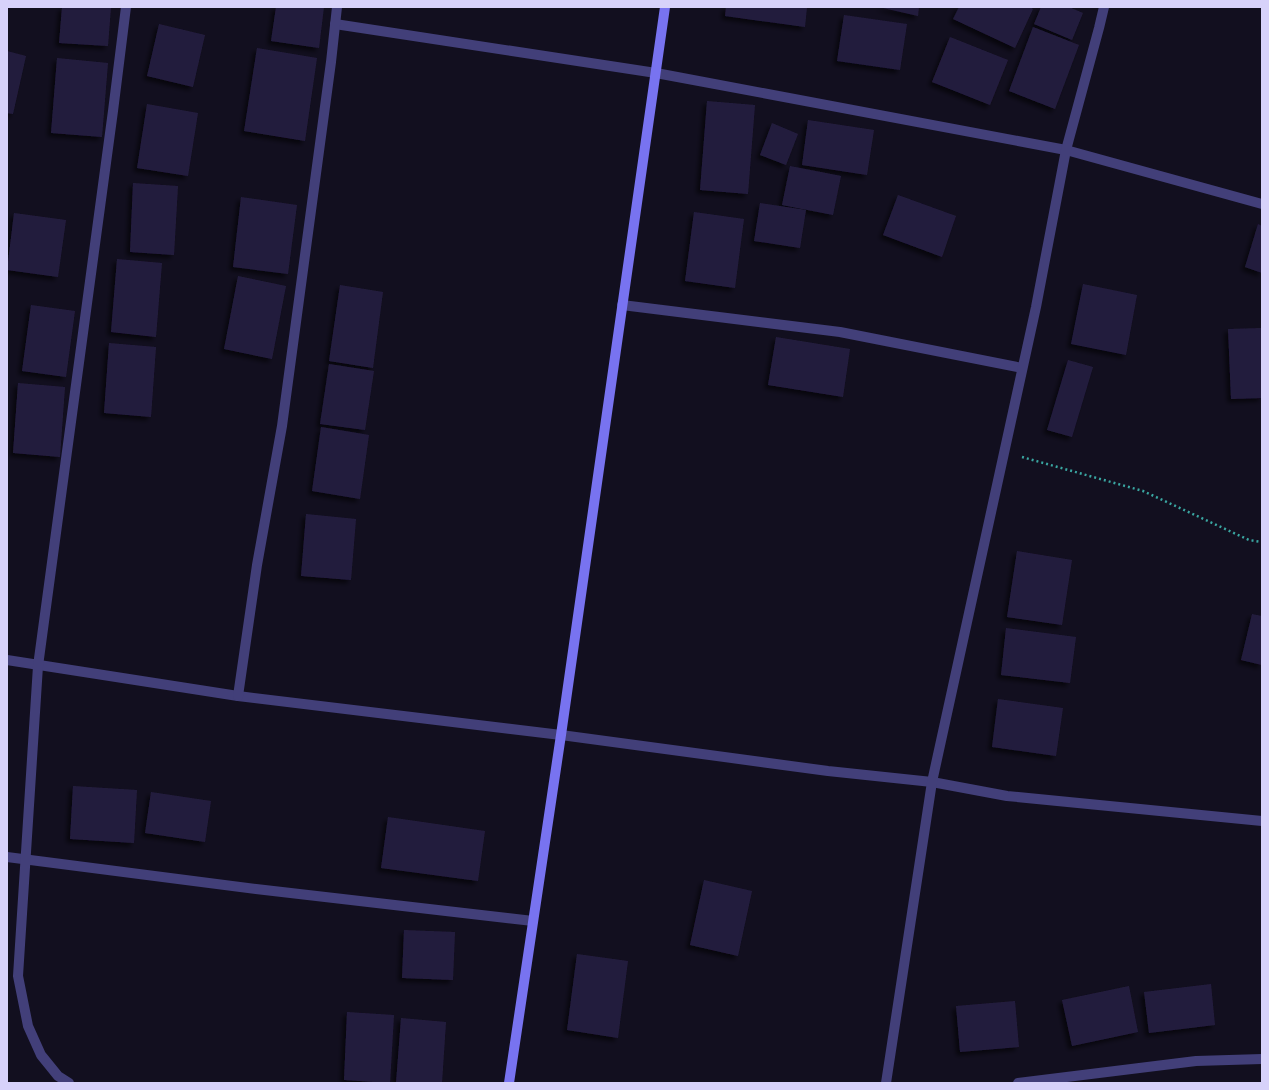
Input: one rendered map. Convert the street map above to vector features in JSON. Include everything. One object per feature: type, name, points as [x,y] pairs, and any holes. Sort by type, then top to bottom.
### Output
[{"type":"main road","points":[[509,1083],[561,735],[665,7]]},
{"type":"street","points":[[69,1083],[58,1076],[41,1055],[28,1026],[18,976],[38,666],[126,7]]},
{"type":"street","points":[[238,696],[257,565],[282,426],[331,62],[337,7]]},
{"type":"street","points":[[886,1083],[932,782],[1036,307],[1066,150],[1100,28],[1104,7]]},
{"type":"street","points":[[335,24],[656,73],[1066,150],[1262,204]]},
{"type":"street","points":[[622,306],[840,332],[1022,368]]},
{"type":"street","points":[[7,660],[238,696],[561,735],[828,771],[932,782],[1007,796],[1262,821]]},
{"type":"street","points":[[7,857],[256,889],[533,921]]},
{"type":"street","points":[[1018,1083],[1196,1060],[1262,1059]]},
{"type":"path","points":[[1004,452],[1144,491],[1249,540],[1262,542]]},
{"type":"building","points":[[62,7],[111,7],[108,46],[59,43]]},
{"type":"building","points":[[276,7],[324,7],[319,48],[271,41]]},
{"type":"building","points":[[726,7],[807,7],[805,27],[725,16]]},
{"type":"building","points":[[879,7],[919,7],[918,16]]},
{"type":"building","points":[[959,7],[1030,7],[1033,9],[1015,48],[953,19]]},
{"type":"building","points":[[1041,7],[1069,7],[1083,13],[1072,40],[1034,24]]},
{"type":"building","points":[[844,15],[907,24],[900,70],[837,61]]},
{"type":"building","points":[[159,24],[205,35],[193,87],[147,76]]},
{"type":"building","points":[[1033,27],[1079,45],[1055,109],[1009,91]]},
{"type":"building","points":[[950,37],[1008,60],[990,105],[932,82]]},
{"type":"building","points":[[257,48],[317,58],[305,141],[244,131]]},
{"type":"building","points":[[7,51],[26,56],[13,114],[7,113]]},
{"type":"building","points":[[57,58],[108,63],[102,137],[51,133]]},
{"type":"building","points":[[707,101],[755,105],[748,194],[700,190]]},
{"type":"building","points":[[147,104],[198,113],[188,176],[137,168]]},
{"type":"building","points":[[808,120],[874,130],[867,175],[802,165]]},
{"type":"building","points":[[772,123],[798,134],[786,165],[760,155]]},
{"type":"building","points":[[790,166],[841,176],[833,215],[782,205]]},
{"type":"building","points":[[133,183],[178,186],[174,255],[130,252]]},
{"type":"building","points":[[898,195],[956,216],[942,257],[883,235]]},
{"type":"building","points":[[241,197],[297,205],[288,274],[233,267]]},
{"type":"building","points":[[760,203],[806,210],[800,248],[754,241]]},
{"type":"building","points":[[694,212],[744,219],[735,288],[685,281]]},
{"type":"building","points":[[14,213],[66,220],[58,277],[7,270]]},
{"type":"building","points":[[1258,224],[1262,226],[1262,273],[1245,267]]},
{"type":"building","points":[[117,259],[162,263],[156,337],[111,332]]},
{"type":"building","points":[[238,276],[286,286],[272,359],[224,349]]},
{"type":"building","points":[[1083,284],[1137,295],[1126,355],[1071,344]]},
{"type":"building","points":[[340,285],[383,292],[373,368],[329,361]]},
{"type":"building","points":[[31,305],[75,311],[66,377],[22,371]]},
{"type":"building","points":[[1262,328],[1262,398],[1231,399],[1228,329]]},
{"type":"building","points":[[776,337],[850,349],[843,397],[768,385]]},
{"type":"building","points":[[109,343],[156,347],[151,417],[104,413]]},
{"type":"building","points":[[1068,360],[1093,367],[1072,437],[1047,430]]},
{"type":"building","points":[[329,364],[374,371],[365,430],[320,424]]},
{"type":"building","points":[[18,383],[65,387],[60,457],[13,453]]},
{"type":"building","points":[[321,427],[369,435],[360,499],[312,491]]},
{"type":"building","points":[[306,514],[356,519],[351,580],[301,576]]},
{"type":"building","points":[[1017,551],[1072,560],[1062,625],[1007,617]]},
{"type":"building","points":[[1252,614],[1262,616],[1262,665],[1241,660]]},
{"type":"building","points":[[1006,628],[1076,637],[1070,683],[1001,675]]},
{"type":"building","points":[[998,699],[1063,708],[1056,756],[992,747]]},
{"type":"building","points":[[73,786],[137,790],[134,843],[70,839]]},
{"type":"building","points":[[151,792],[211,801],[205,842],[145,833]]},
{"type":"building","points":[[388,817],[485,831],[478,881],[381,868]]},
{"type":"building","points":[[704,880],[752,891],[738,956],[690,945]]},
{"type":"building","points":[[404,930],[455,932],[453,980],[402,978]]},
{"type":"building","points":[[577,954],[628,961],[618,1038],[567,1030]]},
{"type":"building","points":[[1211,984],[1215,1025],[1149,1033],[1144,992]]},
{"type":"building","points":[[1129,986],[1138,1032],[1072,1046],[1062,1000]]},
{"type":"building","points":[[1015,1001],[1019,1047],[960,1052],[956,1006]]},
{"type":"building","points":[[347,1012],[394,1015],[390,1083],[344,1080]]},
{"type":"building","points":[[401,1018],[446,1022],[442,1083],[396,1083]]}]
